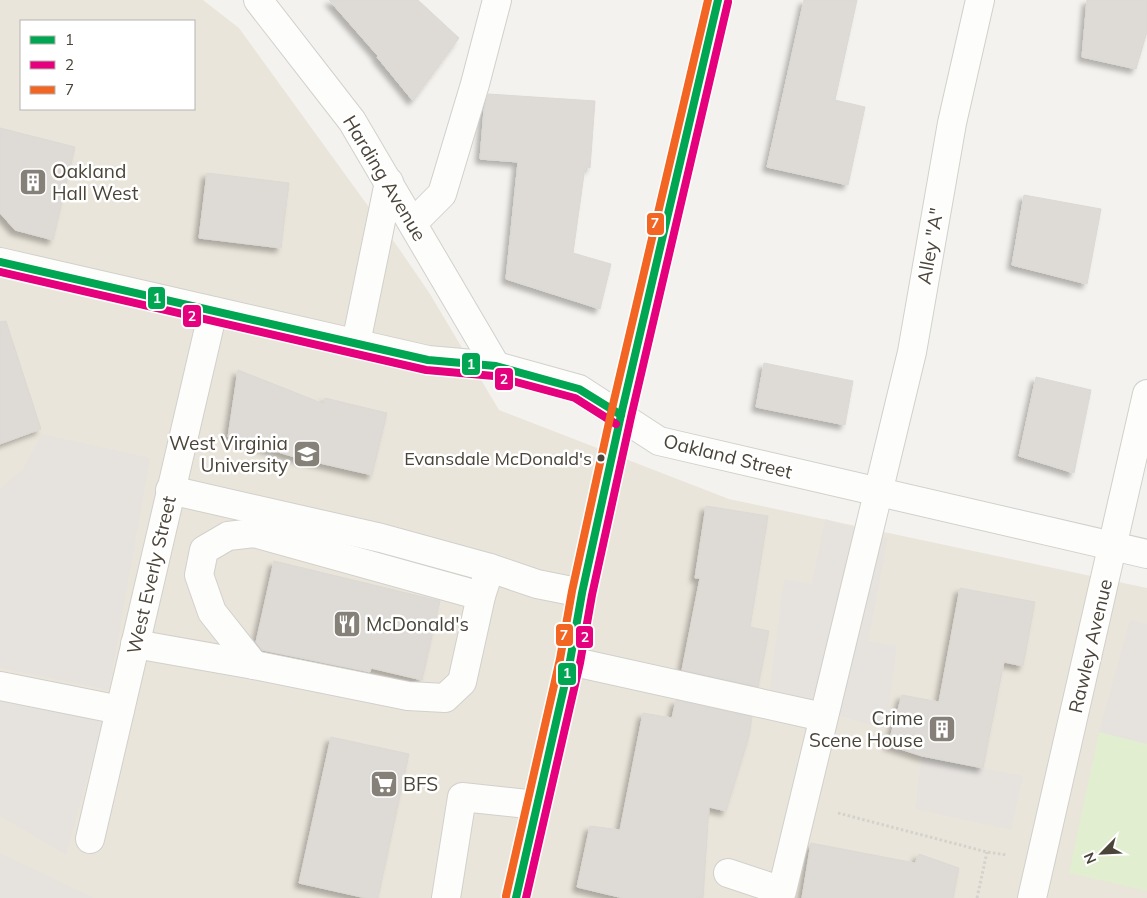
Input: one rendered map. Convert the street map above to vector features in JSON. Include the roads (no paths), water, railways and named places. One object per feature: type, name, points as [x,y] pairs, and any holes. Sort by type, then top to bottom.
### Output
[{"type":"street","name":"Harding Avenue","points":[[258,0],[352,121],[496,366]]},
{"type":"street","points":[[413,223],[442,194],[475,84],[497,0]]},
{"type":"street","points":[[516,898],[570,661],[582,593],[621,415],[718,0]]},
{"type":"street","name":"Alley \"A\"","points":[[728,873],[782,892],[912,352],[952,123],[980,0]]},
{"type":"street","points":[[356,343],[389,182]]},
{"type":"street","name":"Oakland Street","points":[[0,262],[428,360],[496,366],[580,389],[659,441],[1147,554]]},
{"type":"street","name":"West Everly Street","points":[[90,839],[213,311]]},
{"type":"street","name":"Rawley Avenue","points":[[1032,898],[1147,394]]},
{"type":"street","points":[[170,490],[382,538],[490,568],[537,584],[582,593]]},
{"type":"street","points":[[254,665],[212,612],[199,575],[204,550],[228,536],[254,533],[481,596]]},
{"type":"street","points":[[135,644],[254,665],[408,696],[444,698],[462,682],[481,596],[490,568]]},
{"type":"street","points":[[570,661],[823,718]]},
{"type":"street","points":[[0,686],[120,710]]},
{"type":"street","points":[[454,896],[462,797],[537,805]]},
{"type":"place","name":"Oakland Hall West","points":[[33,182]]},
{"type":"place","name":"West Virginia University","points":[[307,454]]},
{"type":"place","name":"Evansdale McDonald's","points":[[601,458]]},
{"type":"place","name":"McDonald's","points":[[347,624]]},
{"type":"place","name":"Crime Scene House","points":[[942,729]]},
{"type":"place","name":"BFS","points":[[384,784]]}]
